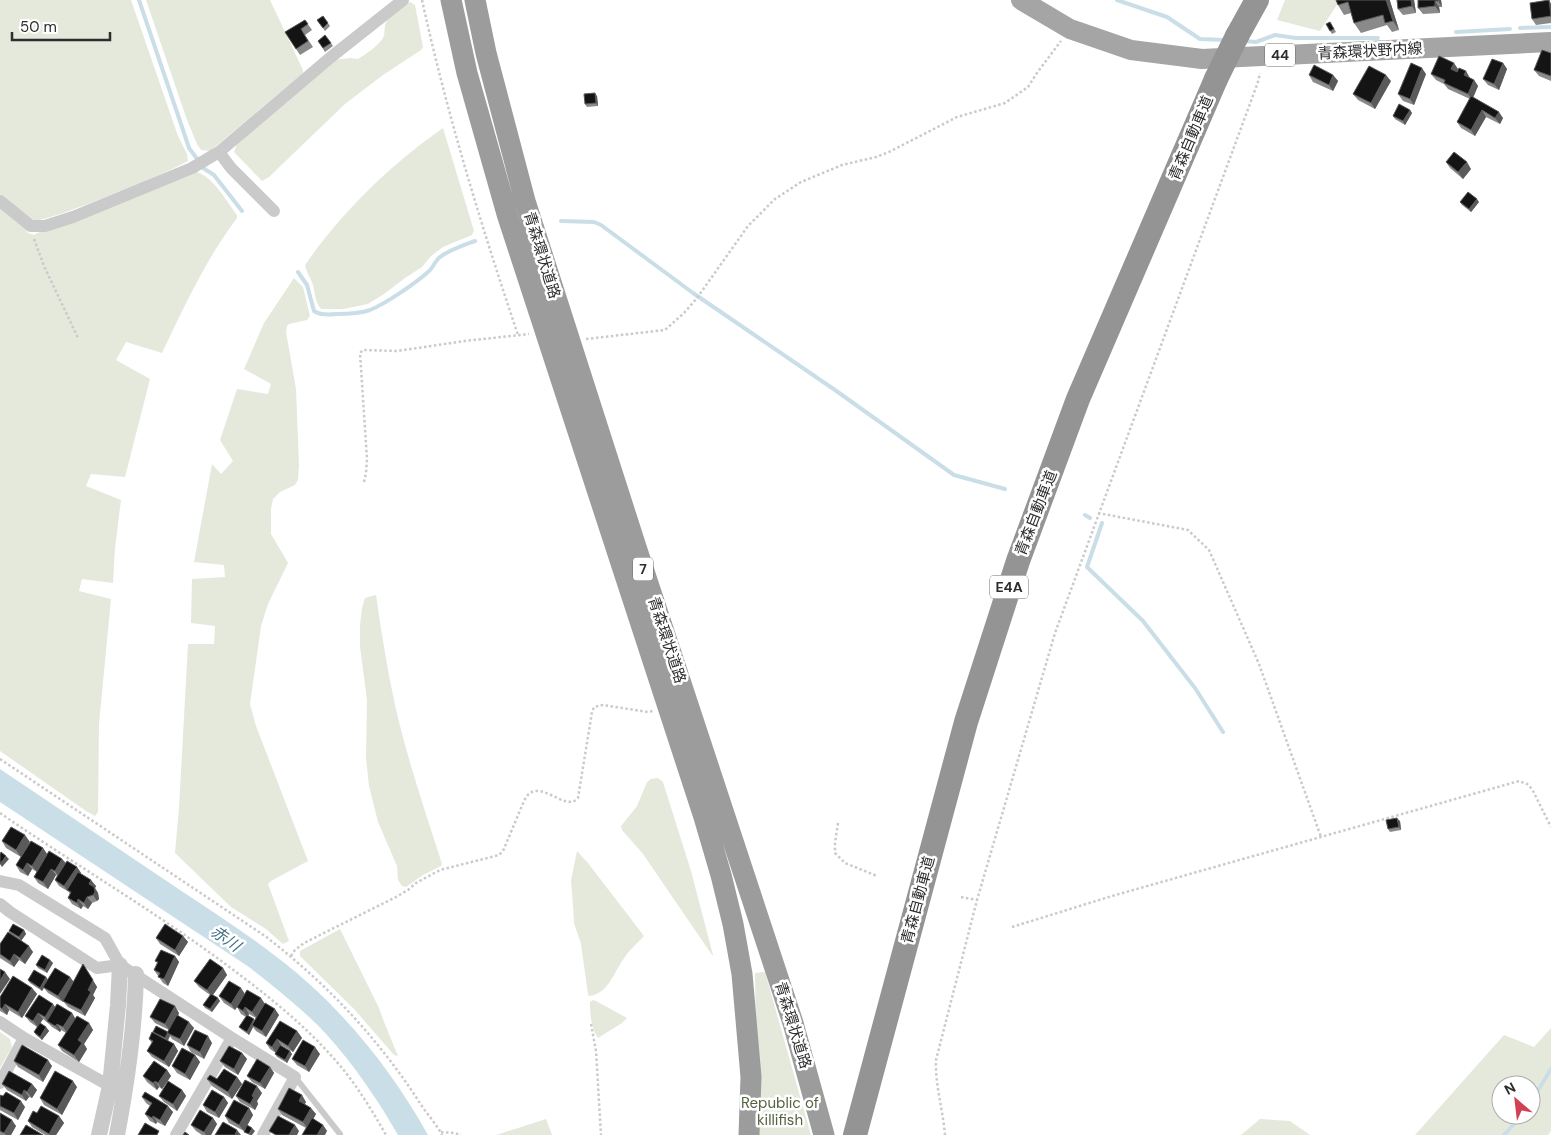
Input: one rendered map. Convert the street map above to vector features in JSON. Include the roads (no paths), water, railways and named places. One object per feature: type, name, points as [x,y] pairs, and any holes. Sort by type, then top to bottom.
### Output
[{"type":"highway","name":"青森環状道路","points":[[451,0],[467,73],[507,214],[704,817],[721,875],[742,974],[751,1077],[749,1135]]},
{"type":"highway","name":"青森環状道路","points":[[475,0],[495,88],[525,201],[569,341],[793,1023],[824,1135]]},
{"type":"highway","name":"青森自動車道","points":[[857,1125],[966,722],[1018,561],[1078,399],[1216,79],[1257,0]]},
{"type":"main road","name":"青森環状野内線","points":[[1021,0],[1070,29],[1131,50],[1202,59],[1551,42]]},
{"type":"street","points":[[0,201],[31,226],[46,226],[73,217],[192,168],[219,152],[331,57],[403,0]]},
{"type":"street","points":[[219,152],[231,168],[274,211]]},
{"type":"street","points":[[0,881],[19,885],[106,938],[120,964],[232,1038],[296,1077],[264,1135]]},
{"type":"street","points":[[0,904],[97,968],[120,964]]},
{"type":"street","points":[[99,1135],[110,1086],[120,964]]},
{"type":"street","points":[[116,1135],[130,1055],[135,1009],[136,974]]},
{"type":"street","points":[[0,1022],[24,1038],[110,1086]]},
{"type":"street","points":[[0,1083],[24,1038]]},
{"type":"street","points":[[176,1135],[232,1038]]},
{"type":"lane","points":[[296,1077],[340,1134]]},
{"type":"water","name":"赤川","points":[[0,769],[243,932],[301,977],[336,1010],[374,1054],[397,1085],[428,1135],[398,1135],[365,1083],[327,1035],[300,1008],[249,967],[0,802]]},
{"type":"waterway","points":[[139,0],[189,148],[198,160]]},
{"type":"waterway","points":[[1117,0],[1167,17],[1200,39],[1225,40]]},
{"type":"waterway","points":[[1520,28],[1551,27]]},
{"type":"waterway","points":[[1456,32],[1510,29]]},
{"type":"waterway","points":[[1244,41],[1256,42],[1275,35],[1296,38],[1378,38]]},
{"type":"waterway","points":[[203,168],[214,175],[242,211]]},
{"type":"waterway","points":[[561,221],[594,222],[601,225],[693,293],[835,390],[954,475],[1005,489]]},
{"type":"waterway","points":[[298,272],[307,285],[314,311],[327,315],[362,312],[376,307],[408,287],[428,272],[444,254],[475,241]]},
{"type":"waterway","points":[[1085,515],[1090,518]]},
{"type":"waterway","points":[[1102,523],[1087,567],[1143,621],[1195,688],[1223,732]]},
{"type":"waterway","points":[[1541,1086],[1551,1069]]},
{"type":"waterway","points":[[1504,1135],[1513,1125]]},
{"type":"park label","name":"Republic of killifish","points":[[780,1112]]}]
